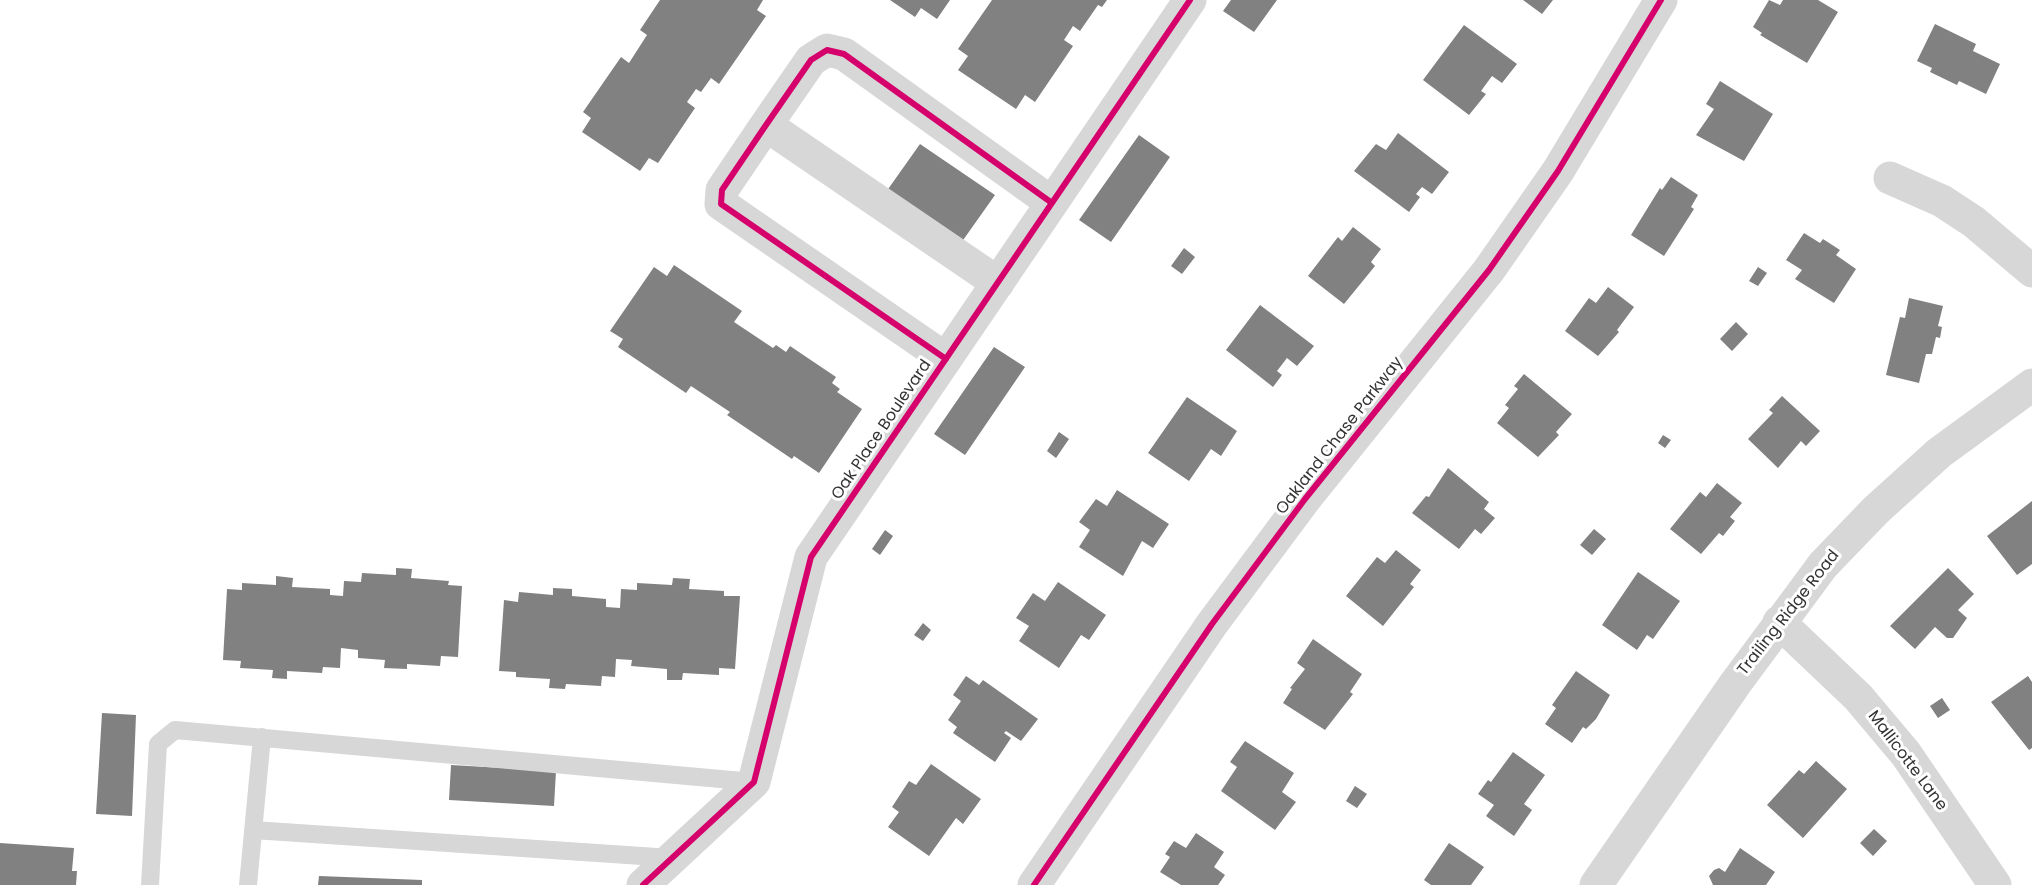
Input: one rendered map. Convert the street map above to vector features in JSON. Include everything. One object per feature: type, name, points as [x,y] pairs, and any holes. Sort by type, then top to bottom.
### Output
[{"type":"street","name":"Oak Place Boulevard","points":[[754,782],[812,557],[1190,0]]},
{"type":"street","name":"Oakland Chase Parkway","points":[[1034,885],[1212,624],[1298,508],[1490,270],[1558,171],[1661,0]]},
{"type":"street","points":[[945,359],[721,204],[722,190],[766,125],[811,60],[827,50],[844,54],[1052,203]]},
{"type":"street","points":[[766,125],[998,283]]},
{"type":"street","points":[[1890,177],[1942,201],[1974,222],[2032,271]]},
{"type":"street","name":"Trailing Ridge Road","points":[[1596,885],[1779,622],[1823,565],[1876,510],[1939,453],[2032,385]]},
{"type":"street","name":"Mallicotte Lane","points":[[1779,622],[1858,697],[1906,754],[1995,885]]},
{"type":"street","points":[[643,885],[754,782]]},
{"type":"lane","points":[[150,885],[158,744],[175,730],[754,782]]},
{"type":"lane","points":[[248,885],[262,737]]},
{"type":"lane","points":[[253,830],[672,858]]},
{"type":"building","points":[[660,0],[763,0],[757,10],[766,16],[719,84],[711,78],[701,92],[696,89],[687,102],[695,108],[658,163],[649,158],[640,171],[582,132],[591,118],[583,112],[621,57],[629,63],[647,35],[640,30]]},
{"type":"building","points":[[890,0],[950,0],[937,19],[921,8],[915,17]]},
{"type":"building","points":[[992,0],[1107,0],[1102,7],[1098,5],[1080,31],[1073,26],[1064,40],[1073,46],[1035,102],[1025,95],[1016,109],[958,70],[968,56],[958,49]]},
{"type":"building","points":[[1231,0],[1277,0],[1254,32],[1223,11]]},
{"type":"building","points":[[1523,0],[1553,0],[1542,14]]},
{"type":"building","points":[[1769,0],[1780,5],[1783,0],[1818,0],[1838,12],[1807,63],[1760,35],[1762,33],[1753,27]]},
{"type":"building","points":[[1935,24],[1976,44],[1973,51],[2000,64],[1986,94],[1959,81],[1957,85],[1930,72],[1932,68],[1917,61]]},
{"type":"building","points":[[1464,25],[1517,64],[1502,83],[1492,76],[1481,91],[1486,94],[1469,115],[1423,80]]},
{"type":"building","points":[[1720,81],[1773,114],[1744,161],[1696,135],[1714,109],[1706,104]]},
{"type":"building","points":[[1398,133],[1449,172],[1432,194],[1422,187],[1416,194],[1420,197],[1409,212],[1354,171],[1376,144],[1386,150]]},
{"type":"building","points":[[1139,135],[1170,157],[1111,242],[1079,220]]},
{"type":"building","points":[[920,144],[995,195],[961,243],[886,192]]},
{"type":"building","points":[[1671,177],[1698,195],[1691,207],[1694,209],[1664,256],[1631,235],[1660,188],[1662,190]]},
{"type":"building","points":[[1353,227],[1381,249],[1371,262],[1375,266],[1344,304],[1308,276],[1338,237],[1342,241]]},
{"type":"building","points":[[1804,233],[1820,243],[1823,239],[1840,250],[1836,255],[1856,269],[1834,303],[1795,279],[1802,270],[1786,260]]},
{"type":"building","points":[[1184,248],[1195,257],[1182,274],[1171,266]]},
{"type":"building","points":[[674,265],[742,311],[734,322],[773,348],[776,345],[786,352],[790,346],[836,377],[832,383],[840,389],[837,392],[862,409],[819,473],[794,456],[792,459],[727,415],[730,412],[691,386],[686,393],[618,347],[623,339],[610,331],[654,267],[667,276]]},
{"type":"building","points":[[1758,267],[1767,273],[1758,286],[1749,281]]},
{"type":"building","points":[[1608,287],[1634,307],[1617,330],[1619,332],[1598,356],[1565,331],[1589,298],[1596,303]]},
{"type":"building","points":[[1909,298],[1943,306],[1938,326],[1942,327],[1940,338],[1936,337],[1932,354],[1926,354],[1919,383],[1886,375],[1900,317],[1905,318]]},
{"type":"building","points":[[1260,305],[1314,346],[1297,366],[1287,358],[1277,371],[1282,375],[1273,387],[1226,350]]},
{"type":"building","points":[[1736,322],[1748,334],[1732,351],[1720,339]]},
{"type":"building","points":[[994,347],[1025,367],[965,455],[934,434]]},
{"type":"building","points":[[1524,374],[1572,414],[1556,432],[1559,435],[1538,457],[1497,423],[1509,408],[1505,405],[1518,389],[1514,386]]},
{"type":"building","points":[[1782,396],[1820,431],[1806,446],[1801,441],[1778,468],[1748,439],[1773,413],[1769,410]]},
{"type":"building","points":[[1187,397],[1237,431],[1221,456],[1211,449],[1189,481],[1148,453]]},
{"type":"building","points":[[1059,432],[1069,439],[1056,458],[1047,451]]},
{"type":"building","points":[[1663,435],[1671,440],[1665,448],[1658,443]]},
{"type":"building","points":[[1448,468],[1489,502],[1484,509],[1495,518],[1481,534],[1475,529],[1459,549],[1412,513],[1426,496],[1429,497]]},
{"type":"building","points":[[1717,483],[1742,503],[1730,517],[1735,521],[1723,536],[1719,533],[1701,554],[1670,529],[1700,492],[1706,497]]},
{"type":"building","points":[[1117,490],[1169,524],[1153,548],[1142,541],[1123,576],[1079,547],[1090,530],[1079,522],[1096,499],[1107,506]]},
{"type":"building","points":[[2032,501],[2032,564],[2017,575],[1987,536]]},
{"type":"building","points":[[1594,529],[1606,539],[1592,555],[1580,545]]},
{"type":"building","points":[[885,530],[893,536],[880,555],[872,549]]},
{"type":"building","points":[[1396,550],[1421,570],[1410,584],[1414,587],[1383,626],[1346,596],[1377,557],[1385,563]]},
{"type":"building","points":[[396,568],[412,569],[411,578],[449,581],[448,585],[462,586],[458,657],[441,656],[440,666],[407,664],[407,669],[384,668],[385,660],[358,658],[358,650],[341,648],[340,668],[323,667],[322,673],[287,671],[287,679],[272,678],[273,670],[240,668],[241,661],[223,660],[227,589],[242,590],[242,583],[276,585],[276,576],[293,578],[292,587],[330,589],[330,595],[343,596],[344,581],[361,582],[362,573],[396,575]]},
{"type":"building","points":[[1948,568],[1974,594],[1958,610],[1967,618],[1953,638],[1947,638],[1935,627],[1915,649],[1890,626]]},
{"type":"building","points":[[1638,572],[1680,601],[1653,639],[1647,635],[1637,650],[1602,625]]},
{"type":"building","points":[[673,578],[690,579],[689,589],[724,591],[724,596],[740,596],[735,669],[719,668],[719,675],[683,673],[682,680],[667,680],[667,669],[631,666],[632,660],[616,659],[615,677],[602,676],[601,686],[566,684],[565,689],[549,688],[550,679],[516,677],[516,672],[499,671],[504,600],[518,602],[519,592],[553,595],[553,588],[572,589],[572,596],[606,599],[606,607],[620,608],[621,589],[637,590],[637,583],[672,585]]},
{"type":"building","points":[[1058,582],[1106,615],[1089,640],[1081,635],[1059,668],[1019,641],[1029,626],[1016,618],[1033,593],[1045,601]]},
{"type":"building","points":[[923,623],[931,630],[923,641],[914,635]]},
{"type":"building","points":[[1313,639],[1362,674],[1350,692],[1353,694],[1325,730],[1283,703],[1292,689],[1290,688],[1305,669],[1297,663]]},
{"type":"building","points":[[1576,671],[1610,695],[1596,719],[1586,729],[1583,727],[1572,743],[1545,724],[1556,708],[1552,705]]},
{"type":"building","points":[[966,676],[979,685],[983,680],[1038,719],[1021,741],[1006,731],[1004,733],[1011,738],[995,762],[953,733],[957,727],[948,720],[961,701],[953,695]]},
{"type":"building","points":[[2028,676],[2032,682],[2032,748],[2029,750],[1991,702]]},
{"type":"building","points":[[1942,698],[1950,710],[1938,718],[1930,706]]},
{"type":"building","points":[[102,713],[136,715],[132,816],[96,814]]},
{"type":"building","points":[[1245,741],[1294,773],[1282,792],[1296,802],[1275,830],[1221,791],[1237,767],[1230,762]]},
{"type":"building","points":[[1513,752],[1545,775],[1524,804],[1532,810],[1514,836],[1486,816],[1494,805],[1478,794],[1488,780],[1491,782]]},
{"type":"building","points":[[1816,761],[1847,789],[1803,838],[1767,805],[1799,770],[1804,774]]},
{"type":"building","points":[[931,764],[981,799],[963,824],[956,818],[929,856],[888,827],[899,812],[892,807],[909,781],[916,785]]},
{"type":"building","points":[[451,765],[556,771],[554,806],[449,800]]},
{"type":"building","points":[[1355,786],[1367,794],[1357,808],[1346,801]]},
{"type":"building","points":[[1874,829],[1887,841],[1873,856],[1860,843]]},
{"type":"building","points":[[1196,833],[1224,852],[1214,867],[1225,875],[1218,885],[1181,885],[1160,872],[1170,857],[1165,854],[1174,841],[1186,848]]},
{"type":"building","points":[[0,843],[74,848],[72,871],[77,871],[76,885],[0,885]]},
{"type":"building","points":[[1449,843],[1484,867],[1471,885],[1431,885],[1424,880]]},
{"type":"building","points":[[1740,848],[1775,872],[1766,885],[1713,885],[1709,876],[1719,868],[1725,872]]},
{"type":"building","points":[[319,876],[422,880],[422,885],[318,885]]},
{"type":"cycle path","points":[[643,885],[754,782],[811,557],[1190,0]]},
{"type":"cycle path","points":[[1034,885],[1212,624],[1305,499],[1489,270],[1558,171],[1661,0]]},
{"type":"cycle path","points":[[946,359],[721,204],[722,190],[766,125],[811,60],[827,50],[844,54],[1052,203]]}]
